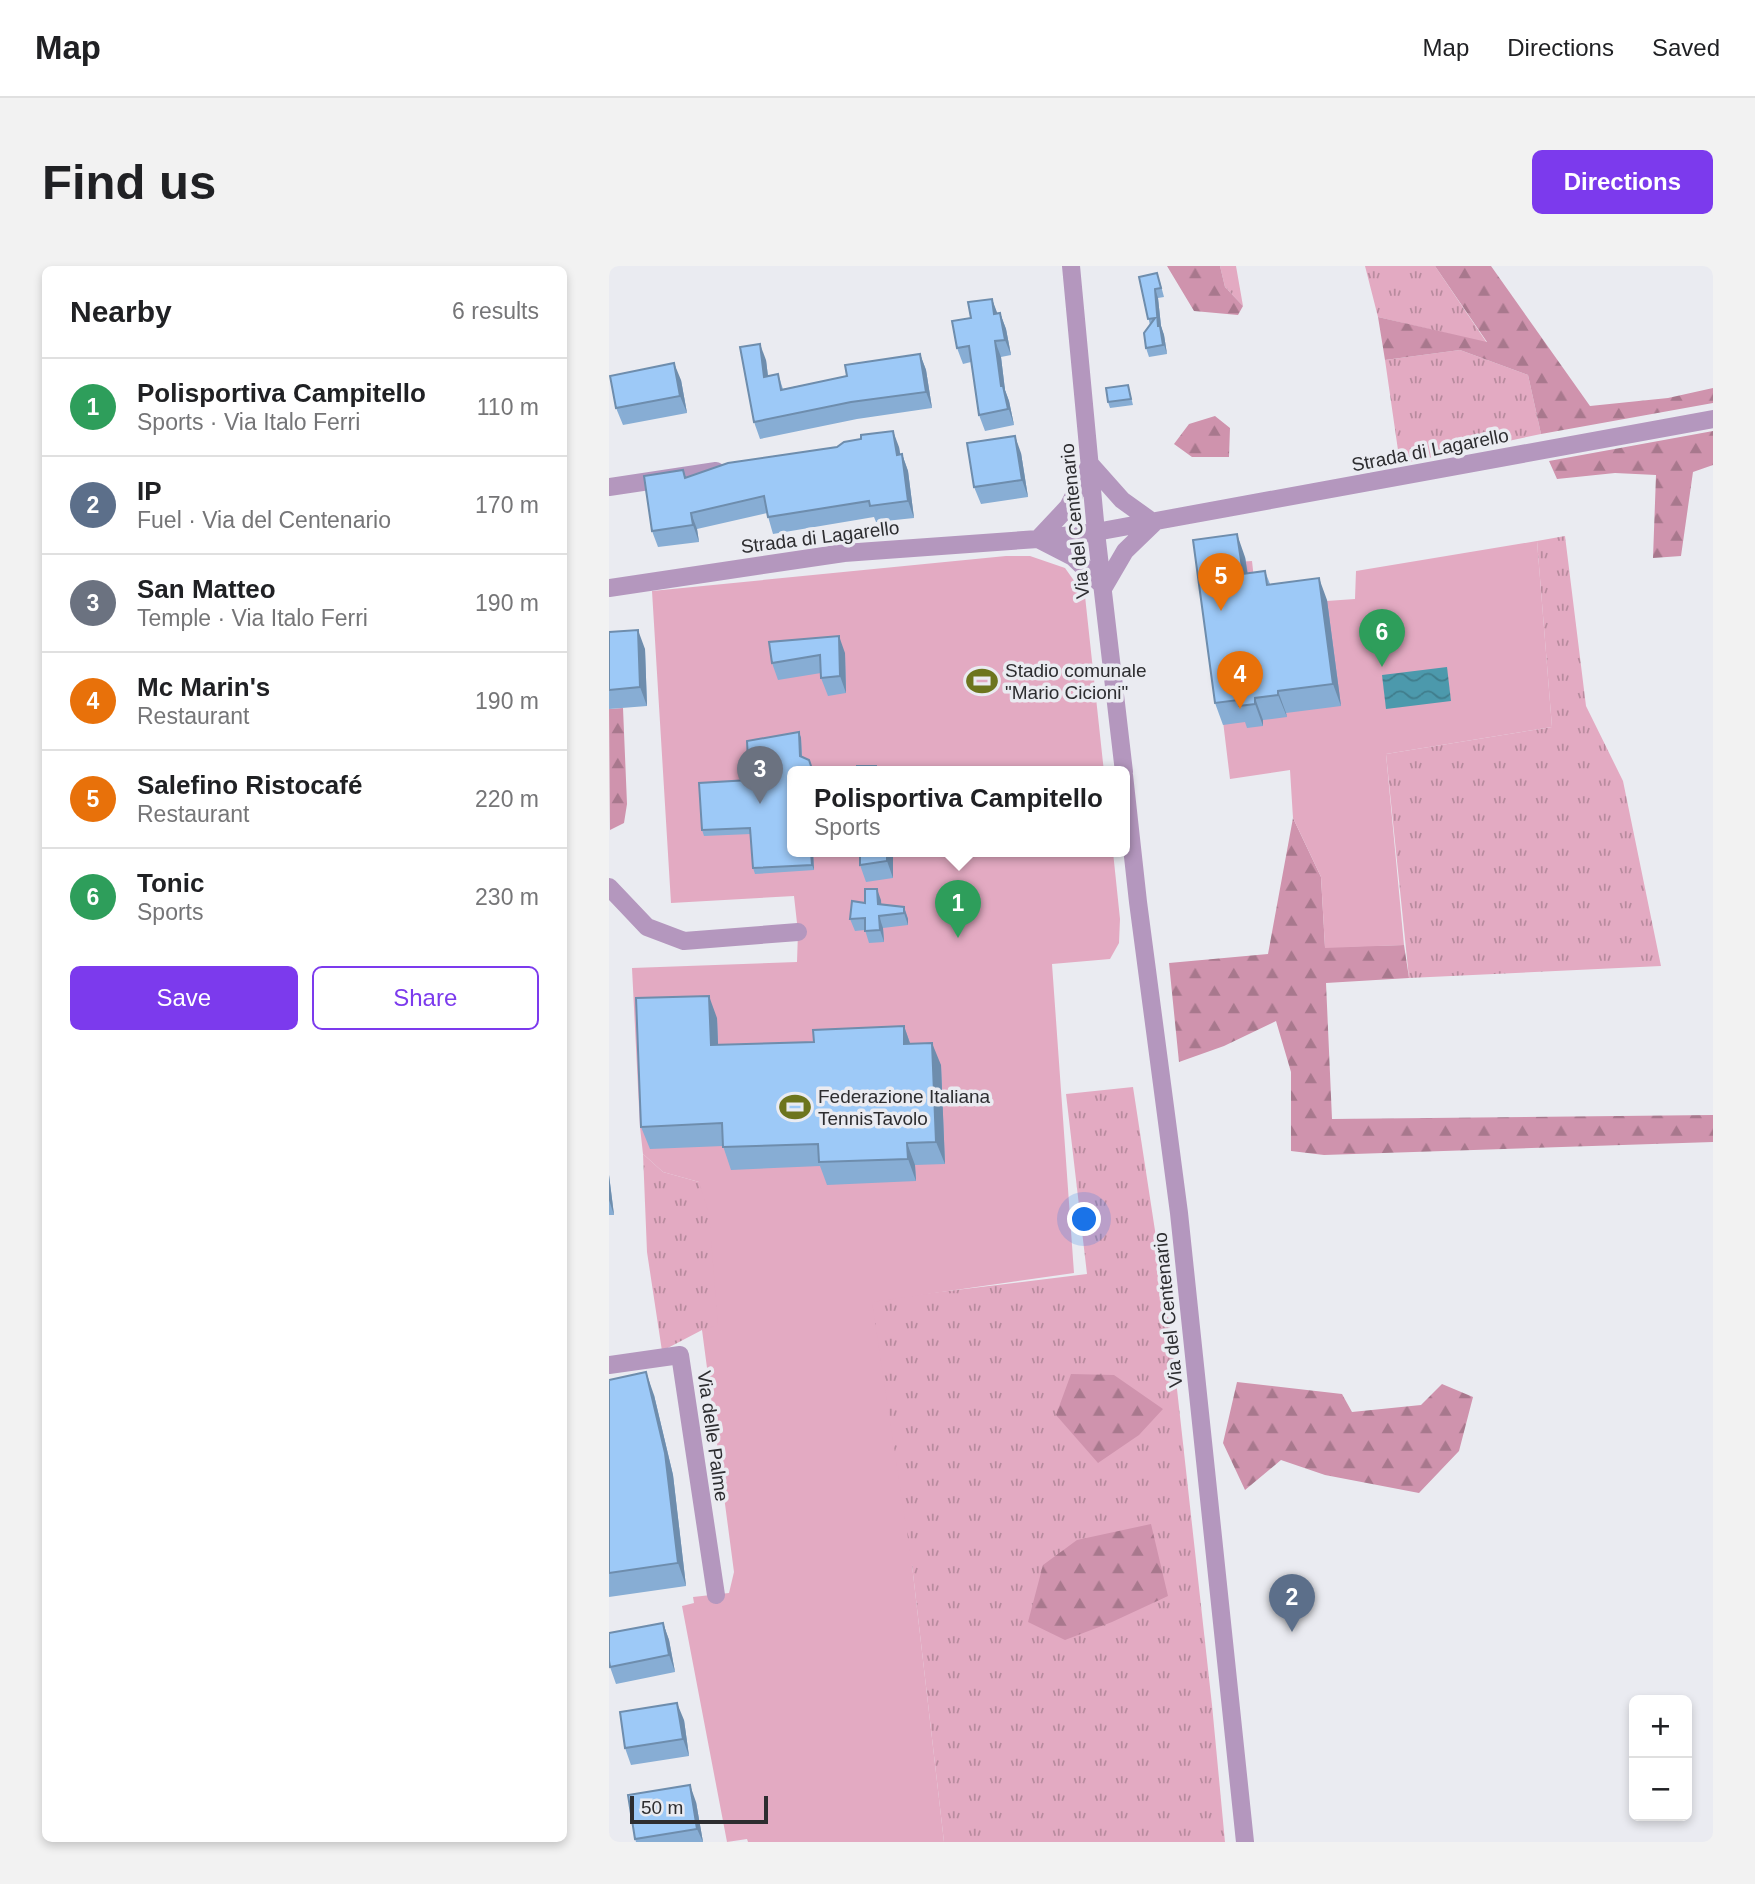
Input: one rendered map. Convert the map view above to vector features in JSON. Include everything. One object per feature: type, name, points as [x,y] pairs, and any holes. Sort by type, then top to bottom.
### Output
[{"type":"street","name":"Via del Centenario","points":[[1071,266],[1096,532],[1123,766]]},
{"type":"street","name":"Strada di Lagarello","points":[[609,588],[843,552],[1038,539],[1096,532],[1713,419]]},
{"type":"street","points":[[1090,464],[1122,500],[1154,523],[1125,551],[1104,587],[1073,557],[1038,539],[1068,507],[1090,464]]},
{"type":"street","points":[[609,487],[732,469]]},
{"type":"street","name":"Via del Centenario","points":[[1130,821],[1179,1213],[1245,1842]]},
{"type":"street","points":[[609,887],[647,927],[684,941],[798,932]]},
{"type":"street","name":"Via delle Palme","points":[[609,1365],[680,1355],[716,1595]]},
{"type":"green space","points":[[1167,266],[1220,266],[1225,287],[1243,306],[1238,315],[1194,311]]},
{"type":"green space","points":[[1220,266],[1236,266],[1243,306],[1225,287]]},
{"type":"green space","points":[[1365,266],[1435,266],[1487,343],[1378,317]]},
{"type":"green space","points":[[1435,266],[1491,266],[1590,406],[1668,398],[1713,388],[1713,403],[1541,434],[1528,375],[1460,350],[1385,360],[1378,317],[1487,342]]},
{"type":"green space","points":[[1460,350],[1528,375],[1541,434],[1400,464],[1385,360]]},
{"type":"green space","points":[[1215,416],[1230,428],[1229,457],[1192,457],[1174,444],[1189,424]]},
{"type":"green space","points":[[1713,431],[1713,465],[1693,472],[1681,556],[1653,558],[1656,475],[1615,473],[1557,479],[1549,461]]},
{"type":"green space","points":[[1565,536],[1586,706],[1623,781],[1661,966],[1409,978],[1386,754],[1552,727],[1537,541]]},
{"type":"green space","points":[[1537,541],[1552,727],[1386,754],[1404,945],[1325,948],[1321,877],[1293,818],[1290,770],[1230,779],[1204,564],[1252,561],[1257,606],[1355,599],[1356,571]]},
{"type":"green space","points":[[1006,556],[1030,556],[1065,568],[1085,596],[1103,766],[787,766],[787,857],[1114,857],[1120,919],[1119,943],[1110,959],[1052,964],[1074,1273],[872,1302],[912,1565],[944,1842],[748,1842],[747,1839],[727,1842],[682,1606],[694,1603],[693,1597],[729,1593],[734,1572],[702,1330],[718,1325],[709,1214],[699,1182],[663,1172],[643,1154],[632,968],[797,962],[798,932],[794,896],[671,903],[652,591]]},
{"type":"green space","points":[[623,708],[627,804],[624,823],[610,830],[609,709]]},
{"type":"green space","points":[[1293,818],[1321,877],[1325,947],[1404,945],[1409,978],[1326,983],[1332,1119],[1713,1115],[1713,1142],[1324,1155],[1291,1151],[1291,1072],[1276,1021],[1224,1046],[1179,1062],[1169,963],[1268,954]]},
{"type":"green space","points":[[1133,1087],[1171,1335],[1225,1842],[944,1842],[912,1565],[702,1330],[662,1351],[647,1252],[643,1154],[663,1172],[699,1182],[898,1297],[1087,1274],[1066,1094]]},
{"type":"green space","points":[[1071,1374],[1114,1375],[1163,1409],[1139,1435],[1098,1463],[1056,1415]]},
{"type":"green space","points":[[1237,1382],[1342,1394],[1352,1412],[1421,1405],[1442,1384],[1473,1397],[1459,1451],[1419,1493],[1325,1475],[1281,1460],[1245,1490],[1223,1443]]},
{"type":"green space","points":[[1151,1524],[1168,1596],[1065,1640],[1028,1622],[1043,1565],[1077,1540]]},
{"type":"water","points":[[1447,667],[1451,701],[1386,709],[1382,675]]},
{"type":"building","points":[[1157,273],[1161,288],[1155,289],[1158,326],[1163,345],[1146,348],[1144,333],[1155,318],[1148,319],[1139,277]]},
{"type":"building","points":[[992,299],[994,314],[1000,313],[1005,340],[995,341],[1001,386],[1008,409],[979,415],[969,346],[957,348],[952,321],[971,318],[968,302]]},
{"type":"building","points":[[760,344],[764,377],[778,374],[781,390],[847,376],[845,365],[920,354],[926,392],[851,402],[754,422],[740,347]]},
{"type":"building","points":[[674,363],[680,396],[616,408],[610,376]]},
{"type":"building","points":[[1128,385],[1131,399],[1108,402],[1106,388]]},
{"type":"building","points":[[893,431],[897,455],[902,454],[908,501],[870,506],[869,501],[768,517],[764,496],[691,513],[693,525],[652,531],[644,476],[683,470],[685,478],[728,463],[837,447],[844,442],[861,439],[861,435]]},
{"type":"building","points":[[1015,436],[1022,480],[974,487],[967,443]]},
{"type":"building","points":[[1237,534],[1243,574],[1265,571],[1267,585],[1319,578],[1333,684],[1278,691],[1278,695],[1255,698],[1255,704],[1239,706],[1238,700],[1215,703],[1193,540]]},
{"type":"building","points":[[638,630],[640,687],[609,690],[609,632]]},
{"type":"building","points":[[839,636],[840,676],[821,678],[820,655],[772,663],[769,642]]},
{"type":"building","points":[[799,732],[800,756],[809,760],[811,766],[787,766],[787,857],[811,857],[812,865],[753,868],[750,828],[702,830],[699,783],[749,780],[747,741]]},
{"type":"building","points":[[860,857],[887,857],[887,861],[860,865]]},
{"type":"building","points":[[865,889],[877,889],[878,904],[904,907],[904,913],[879,916],[880,930],[865,931],[865,918],[850,919],[852,901],[865,903]]},
{"type":"building","name":"Federazione Italiana TennisTavolo","points":[[709,996],[711,1045],[814,1042],[813,1030],[904,1026],[904,1044],[932,1043],[936,1142],[907,1143],[908,1159],[819,1162],[818,1144],[723,1147],[722,1123],[641,1127],[636,998]]},
{"type":"building","points":[[646,1372],[665,1453],[678,1563],[609,1573],[609,1380]]},
{"type":"building","points":[[663,1623],[669,1655],[610,1667],[609,1633]]},
{"type":"building","points":[[677,1703],[683,1739],[625,1748],[620,1712]]},
{"type":"building","points":[[690,1785],[697,1829],[635,1839],[628,1795]]},
{"type":"place","name":"Salefino Ristocafé","points":[[1221,611]]},
{"type":"place","name":"Tonic","points":[[1382,667]]},
{"type":"place","name":"Stadio comunale \"Mario Cicioni\"","points":[[982,681]]},
{"type":"place","name":"Mc Marin's","points":[[1240,709]]},
{"type":"place","name":"San Matteo","points":[[760,804]]},
{"type":"place","name":"Polisportiva Campitello","points":[[958,938]]},
{"type":"place","name":"Federazione Italiana TennisTavolo","points":[[795,1107]]},
{"type":"place","name":"IP","points":[[1292,1632]]}]
